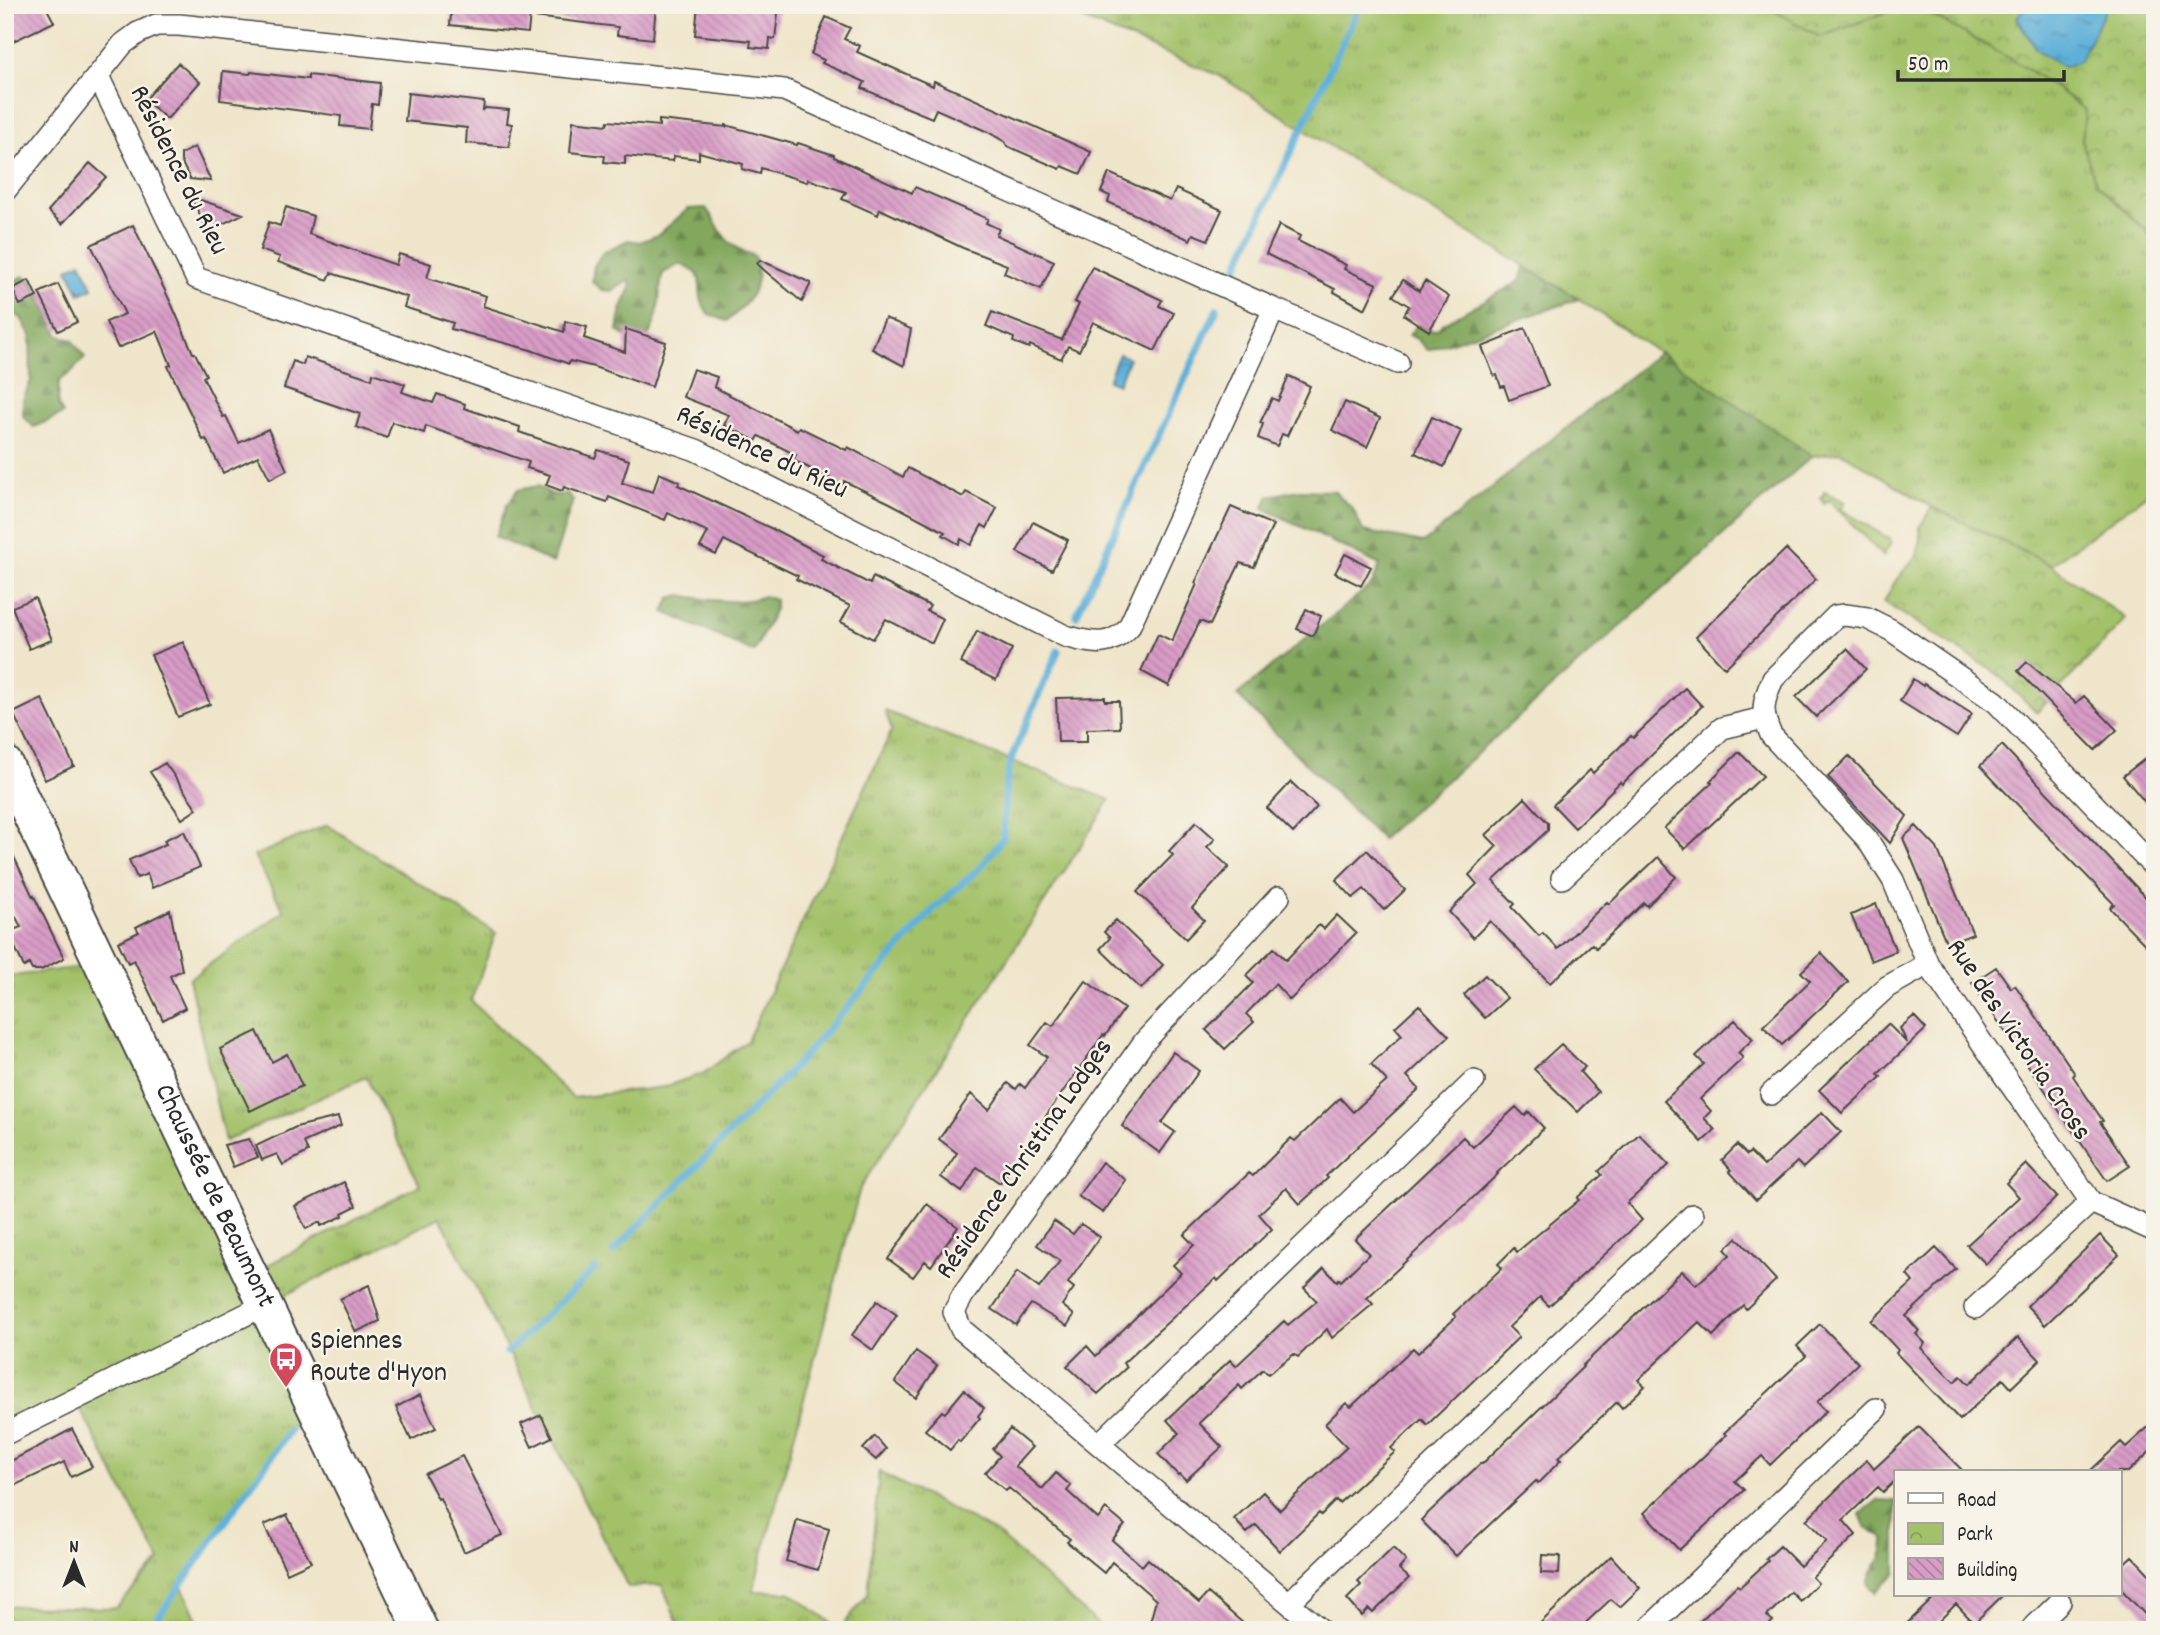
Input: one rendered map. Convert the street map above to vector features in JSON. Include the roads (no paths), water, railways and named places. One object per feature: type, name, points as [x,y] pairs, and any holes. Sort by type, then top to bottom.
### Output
[{"type":"main road","name":"Chaussée de Beaumont","points":[[5,763],[421,1630]]},
{"type":"street","name":"Résidence du Rieu","points":[[5,191],[123,44],[156,25],[179,24],[784,90],[1398,363]]},
{"type":"street","name":"Résidence du Rieu","points":[[97,76],[196,278],[696,450],[1065,636],[1081,640],[1109,642],[1120,637],[1129,627],[1274,309]]},
{"type":"street","points":[[1562,878],[1722,728],[1764,718],[1764,704],[1773,679],[1836,616],[1845,615],[1867,618],[1891,630],[1996,702],[2155,868]]},
{"type":"street","name":"Rue des Victoria Cross","points":[[1764,718],[1771,735],[1867,839],[1893,880],[1928,964],[2091,1202]]},
{"type":"street","name":"Résidence Christina Lodges","points":[[1279,897],[1144,1042],[963,1295],[954,1312],[961,1329],[1321,1630]]},
{"type":"street","points":[[1771,1094],[1887,987],[1928,964]]},
{"type":"street","points":[[1100,1443],[1474,1081]]},
{"type":"street","points":[[1975,1308],[2091,1202],[2155,1231]]},
{"type":"street","points":[[1290,1602],[1693,1215]]},
{"type":"street","points":[[5,1434],[265,1305]]},
{"type":"street","points":[[1647,1630],[1876,1409]]},
{"type":"street","points":[[2031,1630],[2060,1602]]},
{"type":"water","points":[[2026,5],[2108,5],[2080,61],[2064,67],[2036,49],[2017,18]]},
{"type":"water","points":[[81,262],[93,288],[80,294],[68,269]]},
{"type":"water","points":[[1119,354],[1129,358],[1118,384],[1108,380]]},
{"type":"waterway","points":[[1235,271],[1360,5]]},
{"type":"waterway","points":[[1076,616],[1217,309]]},
{"type":"waterway","points":[[613,1252],[798,1063],[934,909],[982,866],[1003,838],[1006,784],[1011,759],[1058,651]]},
{"type":"waterway","points":[[507,1352],[595,1269]]},
{"type":"waterway","points":[[149,1630],[290,1430]]},
{"type":"place","name":"Spiennes Route d'Hyon","points":[[286,1389]]}]
